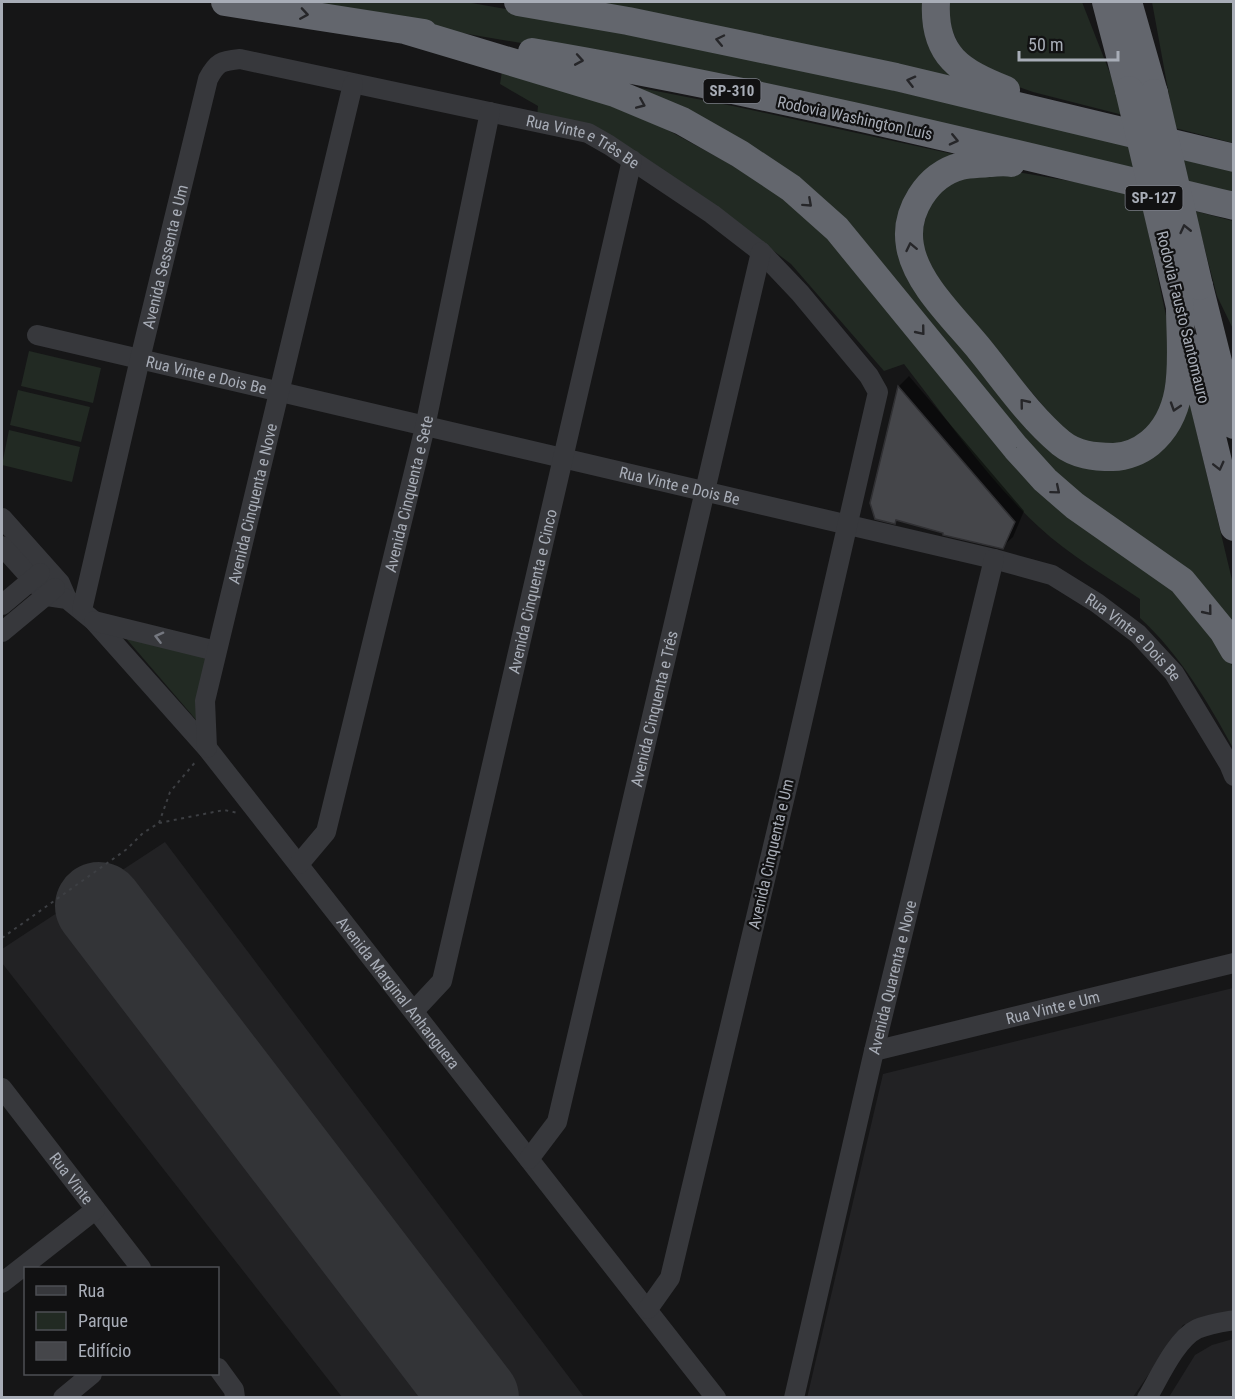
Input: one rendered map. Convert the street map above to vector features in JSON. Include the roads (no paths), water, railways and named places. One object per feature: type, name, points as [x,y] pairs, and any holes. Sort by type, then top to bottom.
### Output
[{"type":"highway","name":"Rodovia Washington Luís","points":[[225,2],[614,66],[887,124],[1233,207]]},
{"type":"highway","points":[[518,2],[628,21],[896,77],[1233,158]]},
{"type":"highway","points":[[936,2],[935,20],[941,42],[956,64],[976,78],[1086,123]]},
{"type":"highway","points":[[1096,2],[1129,46]]},
{"type":"highway","name":"Rodovia Fausto Santomauro","points":[[1106,2],[1129,46],[1199,286],[1233,425]]},
{"type":"highway","name":"Rodovia Fausto Santomauro","points":[[1128,2],[1129,46]]},
{"type":"highway","points":[[1129,46],[1137,2]]},
{"type":"highway","points":[[405,30],[624,97],[682,121],[740,154],[791,188],[837,229],[1016,448],[1045,480],[1075,506],[1182,581],[1223,631],[1233,650]]},
{"type":"highway","name":"Rodovia Fausto Santomauro","points":[[1141,91],[1180,307],[1233,527]]},
{"type":"highway","points":[[1096,173],[1006,162],[961,166],[941,176],[925,189],[914,207],[908,226],[910,248],[921,278],[1036,418],[1063,444],[1077,452],[1095,457],[1119,457],[1142,450],[1158,436],[1171,419],[1178,396],[1180,307]]},
{"type":"highway","points":[[1199,286],[1233,348]]},
{"type":"street","name":"Rua Vinte e Três Be","points":[[208,79],[214,68],[224,60],[240,59],[588,133],[712,214],[761,252],[800,293],[868,376],[878,392]]},
{"type":"street","name":"Avenida Sessenta e Um","points":[[70,602],[140,359],[208,79]]},
{"type":"street","name":"Avenida Cinquenta e Nove","points":[[207,748],[205,701],[353,84]]},
{"type":"street","name":"Avenida Cinquenta e Sete","points":[[299,864],[326,832],[426,427],[490,112]]},
{"type":"street","name":"Avenida Cinquenta e Cinco","points":[[414,1011],[442,981],[632,160]]},
{"type":"street","name":"Avenida Cinquenta e Três","points":[[529,1159],[557,1122],[761,252]]},
{"type":"street","name":"Rua Vinte e Dois Be","points":[[37,335],[994,559],[1052,575],[1098,603],[1138,634],[1174,673],[1229,764],[1233,776]]},
{"type":"street","name":"Avenida Cinquenta e Um","points":[[648,1309],[670,1278],[790,775],[878,392]]},
{"type":"street","name":"Avenida Marginal Anhanguera","points":[[2,518],[39,574]]},
{"type":"street","name":"Avenida Marginal Anhanguera","points":[[2,546],[39,574],[70,602],[207,748],[716,1398]]},
{"type":"street","name":"Avenida Quarenta e Nove","points":[[794,1398],[874,1051],[994,559]]},
{"type":"street","points":[[2,605],[39,574]]},
{"type":"street","points":[[2,633],[70,602],[216,651]]},
{"type":"street","name":"Rua Vinte e Um","points":[[874,1051],[1233,963]]},
{"type":"street","name":"Rua Vinte","points":[[2,1088],[8,1112],[95,1210],[139,1267]]},
{"type":"street","points":[[2,1283],[95,1210]]},
{"type":"street","points":[[1147,1398],[1177,1347],[1187,1336],[1196,1330],[1233,1320]]},
{"type":"street","points":[[219,1369],[234,1390],[235,1398]]},
{"type":"street","points":[[63,1398],[91,1375]]}]
